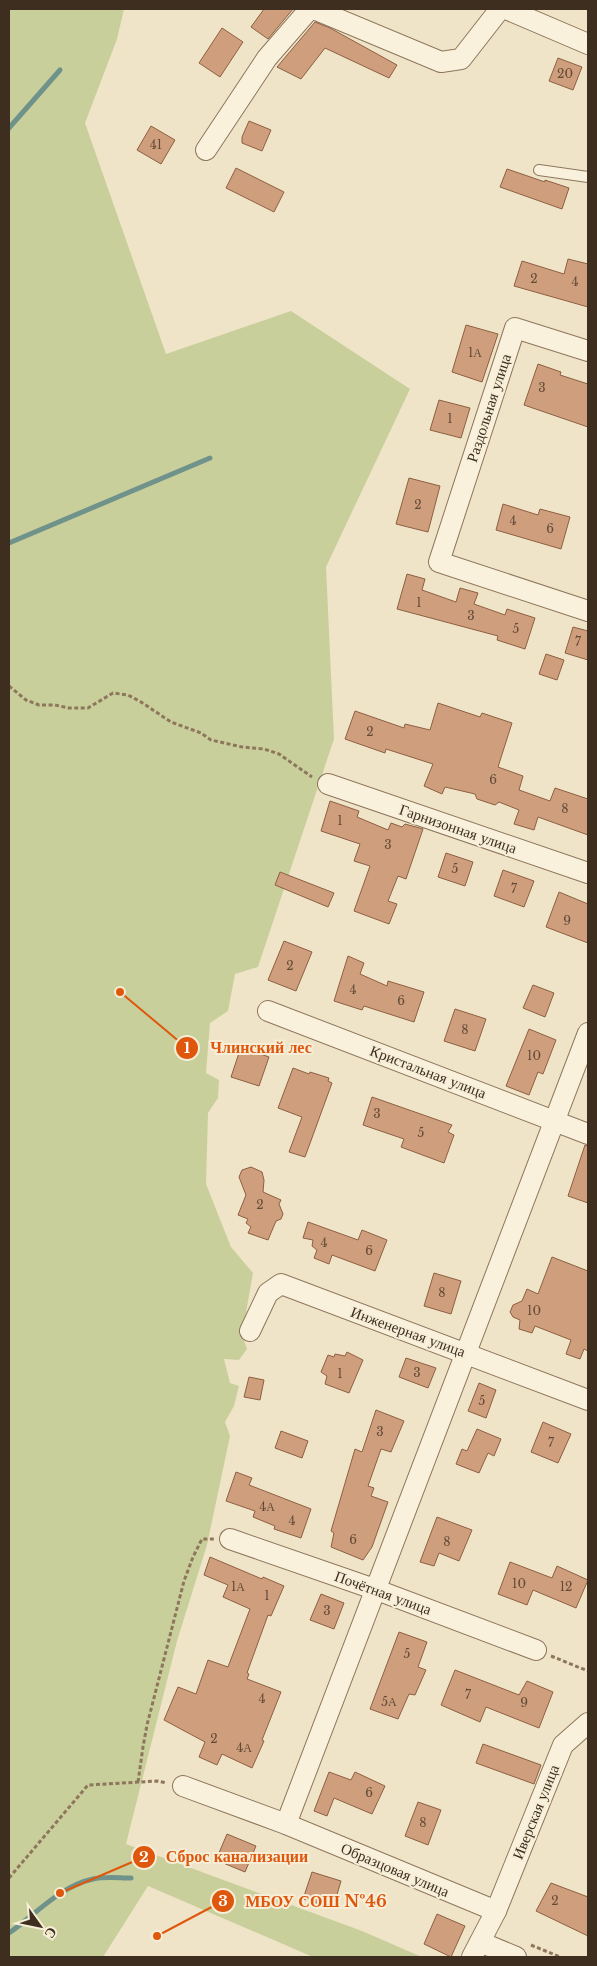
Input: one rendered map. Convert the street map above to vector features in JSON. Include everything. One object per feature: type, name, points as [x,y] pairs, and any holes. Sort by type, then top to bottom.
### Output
[{"type":"street","points":[[206,150],[267,58],[308,12],[314,9],[441,62],[460,59],[500,9]]},
{"type":"street","points":[[506,9],[532,14],[588,44]]},
{"type":"street","name":"Раздольная улица","points":[[588,350],[515,328],[439,562],[588,611]]},
{"type":"street","name":"Гарнизонная улица","points":[[328,784],[588,873]]},
{"type":"street","name":"Кристальная улица","points":[[268,1011],[588,1134]]},
{"type":"street","points":[[286,1824],[377,1590],[588,1033]]},
{"type":"street","name":"Инженерная улица","points":[[250,1331],[268,1293],[280,1284],[588,1400]]},
{"type":"street","name":"Почётная улица","points":[[230,1540],[377,1590],[536,1650]]},
{"type":"street","name":"Иверская улица","points":[[476,1950],[496,1911],[563,1745],[588,1723]]},
{"type":"street","name":"Образцовая улица","points":[[182,1786],[286,1824],[496,1911]]},
{"type":"street","points":[[476,1950],[516,1957]]},
{"type":"lane","points":[[539,170],[588,177]]},
{"type":"path","points":[[9,686],[26,700],[39,705],[55,705],[69,708],[88,708],[113,693],[128,696],[141,702],[171,722],[201,733],[211,740],[242,747],[264,749],[279,754],[312,777],[328,784]]},
{"type":"path","points":[[138,1782],[143,1747],[156,1687],[184,1581],[193,1557],[202,1539],[230,1540]]},
{"type":"path","points":[[536,1650],[588,1671]]},
{"type":"path","points":[[9,1878],[88,1785],[157,1781],[182,1786]]},
{"type":"green space","points":[[9,9],[124,9],[117,39],[85,123],[166,354],[291,311],[410,389],[326,567],[334,739],[258,967],[235,974],[228,1011],[210,1023],[206,1073],[219,1080],[218,1098],[208,1113],[206,1184],[231,1247],[253,1273],[242,1335],[247,1349],[239,1360],[224,1359],[230,1383],[239,1386],[234,1406],[225,1422],[230,1436],[207,1545],[177,1641],[126,1844],[362,1931],[422,1957],[313,1957],[148,1886],[103,1957],[9,1957]]},
{"type":"building","points":[[264,9],[293,9],[268,39],[251,27]]},
{"type":"building","points":[[315,22],[330,28],[397,65],[389,78],[325,48],[301,79],[277,67]]},
{"type":"building","points":[[222,28],[243,42],[220,77],[199,63]]},
{"type":"building","points":[[558,58],[582,67],[573,90],[549,81]]},
{"type":"building","points":[[249,121],[271,130],[262,151],[242,143],[242,137]]},
{"type":"building","points":[[151,126],[175,140],[161,164],[137,150]]},
{"type":"building","points":[[236,168],[284,192],[274,212],[226,188]]},
{"type":"building","points":[[507,169],[569,188],[562,209],[500,187]]},
{"type":"building","points":[[568,259],[588,264],[588,307],[514,286],[522,261],[564,274]]},
{"type":"building","points":[[466,325],[498,334],[482,382],[452,372]]},
{"type":"building","points":[[538,364],[561,372],[560,375],[588,384],[588,427],[524,405]]},
{"type":"building","points":[[439,400],[470,408],[461,438],[430,430]]},
{"type":"building","points":[[409,478],[440,486],[428,532],[396,524]]},
{"type":"building","points":[[503,504],[538,515],[540,509],[570,517],[561,549],[496,530]]},
{"type":"building","points":[[407,574],[425,579],[422,590],[456,602],[460,588],[478,593],[474,604],[505,615],[507,609],[535,618],[525,649],[497,640],[498,636],[397,609]]},
{"type":"building","points":[[573,627],[588,631],[588,660],[565,653]]},
{"type":"building","points":[[546,654],[564,660],[557,680],[539,674]]},
{"type":"building","points":[[438,703],[480,717],[482,713],[512,723],[498,767],[523,776],[519,790],[550,801],[555,788],[588,799],[588,835],[538,817],[534,830],[514,824],[519,810],[499,802],[495,805],[477,799],[475,794],[445,787],[442,794],[424,786],[433,764],[386,749],[385,753],[345,739],[355,711],[404,728],[405,724],[430,730]]},
{"type":"building","points":[[330,801],[359,811],[357,817],[388,830],[391,823],[402,827],[405,824],[423,829],[406,879],[398,876],[388,901],[397,904],[389,924],[354,911],[370,866],[354,861],[360,844],[321,831]]},
{"type":"building","points":[[446,853],[473,862],[465,886],[438,877]]},
{"type":"building","points":[[503,870],[534,881],[524,907],[494,896]]},
{"type":"building","points":[[280,872],[334,893],[328,907],[275,885]]},
{"type":"building","points":[[559,892],[588,904],[588,943],[546,927]]},
{"type":"building","points":[[284,941],[312,952],[296,991],[268,980]]},
{"type":"building","points":[[348,956],[364,963],[360,974],[387,986],[388,981],[424,992],[414,1022],[364,1006],[362,1010],[334,1001]]},
{"type":"building","points":[[533,985],[554,993],[545,1017],[523,1008]]},
{"type":"building","points":[[455,1009],[486,1019],[475,1051],[444,1041]]},
{"type":"building","points":[[529,1029],[556,1040],[543,1074],[538,1072],[529,1095],[506,1086]]},
{"type":"building","points":[[241,1047],[269,1057],[259,1086],[231,1077]]},
{"type":"building","points":[[293,1068],[329,1078],[328,1081],[332,1083],[305,1157],[289,1152],[302,1117],[278,1108]]},
{"type":"building","points":[[372,1097],[452,1125],[448,1132],[454,1135],[444,1163],[401,1147],[404,1139],[363,1125]]},
{"type":"building","points":[[585,1145],[588,1146],[588,1203],[568,1196]]},
{"type":"building","points":[[251,1167],[262,1172],[264,1180],[263,1192],[281,1200],[279,1204],[283,1214],[281,1219],[276,1221],[268,1240],[248,1233],[251,1227],[246,1223],[248,1219],[238,1215],[246,1195],[239,1177],[242,1170]]},
{"type":"building","points":[[308,1222],[358,1240],[362,1230],[387,1240],[375,1271],[332,1255],[329,1264],[314,1258],[317,1250],[312,1246],[313,1240],[303,1238]]},
{"type":"building","points":[[552,1257],[588,1271],[588,1351],[584,1349],[580,1359],[566,1354],[571,1340],[535,1326],[532,1333],[519,1329],[520,1320],[513,1317],[510,1312],[513,1305],[522,1301],[527,1289],[538,1294]]},
{"type":"building","points":[[434,1273],[461,1281],[451,1314],[424,1306]]},
{"type":"building","points":[[347,1352],[363,1360],[349,1393],[325,1384],[327,1376],[321,1372],[328,1355],[334,1357],[335,1354],[345,1356]]},
{"type":"building","points":[[406,1358],[436,1368],[428,1388],[399,1377]]},
{"type":"building","points":[[249,1377],[264,1380],[260,1400],[244,1397]]},
{"type":"building","points":[[479,1383],[496,1390],[486,1418],[468,1411]]},
{"type":"building","points":[[376,1410],[404,1421],[391,1452],[381,1449],[368,1486],[374,1488],[371,1496],[388,1502],[372,1547],[363,1560],[331,1547],[334,1533],[331,1531],[355,1449],[362,1452]]},
{"type":"building","points":[[543,1422],[571,1434],[558,1463],[531,1452]]},
{"type":"building","points":[[477,1429],[501,1439],[494,1456],[488,1453],[479,1473],[456,1464],[462,1449],[467,1451]]},
{"type":"building","points":[[281,1431],[308,1441],[302,1458],[275,1448]]},
{"type":"building","points":[[236,1472],[252,1478],[249,1485],[311,1509],[301,1538],[274,1529],[275,1526],[253,1517],[255,1511],[226,1501]]},
{"type":"building","points":[[437,1517],[472,1530],[459,1561],[439,1553],[434,1566],[420,1562]]},
{"type":"building","points":[[210,1557],[262,1579],[263,1577],[284,1586],[271,1616],[268,1615],[247,1673],[249,1674],[247,1679],[281,1692],[262,1740],[264,1741],[252,1768],[222,1754],[217,1765],[199,1757],[205,1742],[164,1720],[178,1687],[196,1694],[208,1660],[228,1667],[250,1609],[223,1597],[228,1585],[204,1575]]},
{"type":"building","points":[[510,1562],[552,1578],[557,1566],[588,1580],[576,1608],[533,1590],[527,1605],[498,1594]]},
{"type":"building","points":[[321,1594],[344,1603],[334,1629],[310,1620]]},
{"type":"building","points":[[399,1632],[427,1642],[418,1667],[426,1670],[415,1695],[409,1694],[398,1719],[370,1709]]},
{"type":"building","points":[[455,1670],[519,1695],[527,1681],[553,1692],[539,1728],[486,1707],[480,1722],[441,1705]]},
{"type":"building","points":[[483,1744],[541,1765],[534,1784],[476,1763]]},
{"type":"building","points":[[329,1772],[351,1780],[355,1772],[385,1786],[372,1814],[334,1798],[327,1816],[314,1811]]},
{"type":"building","points":[[418,1802],[441,1810],[428,1845],[405,1836]]},
{"type":"building","points":[[227,1834],[256,1846],[245,1872],[216,1860]]},
{"type":"building","points":[[312,1872],[341,1881],[333,1908],[303,1899]]},
{"type":"building","points":[[551,1883],[588,1897],[588,1936],[536,1911]]},
{"type":"building","points":[[437,1914],[465,1926],[451,1957],[424,1944]]},
{"type":"waterway","points":[[9,128],[60,70]]},
{"type":"waterway","points":[[9,543],[210,458]]},
{"type":"waterway","points":[[9,1933],[59,1894],[81,1883],[102,1878],[131,1878]]},
{"type":"place","name":"Члинский лес","points":[[120,992]]},
{"type":"place","name":"Сброс канализации","points":[[60,1893]]},
{"type":"place","name":"МБОУ СОШ №46","points":[[157,1936]]}]
